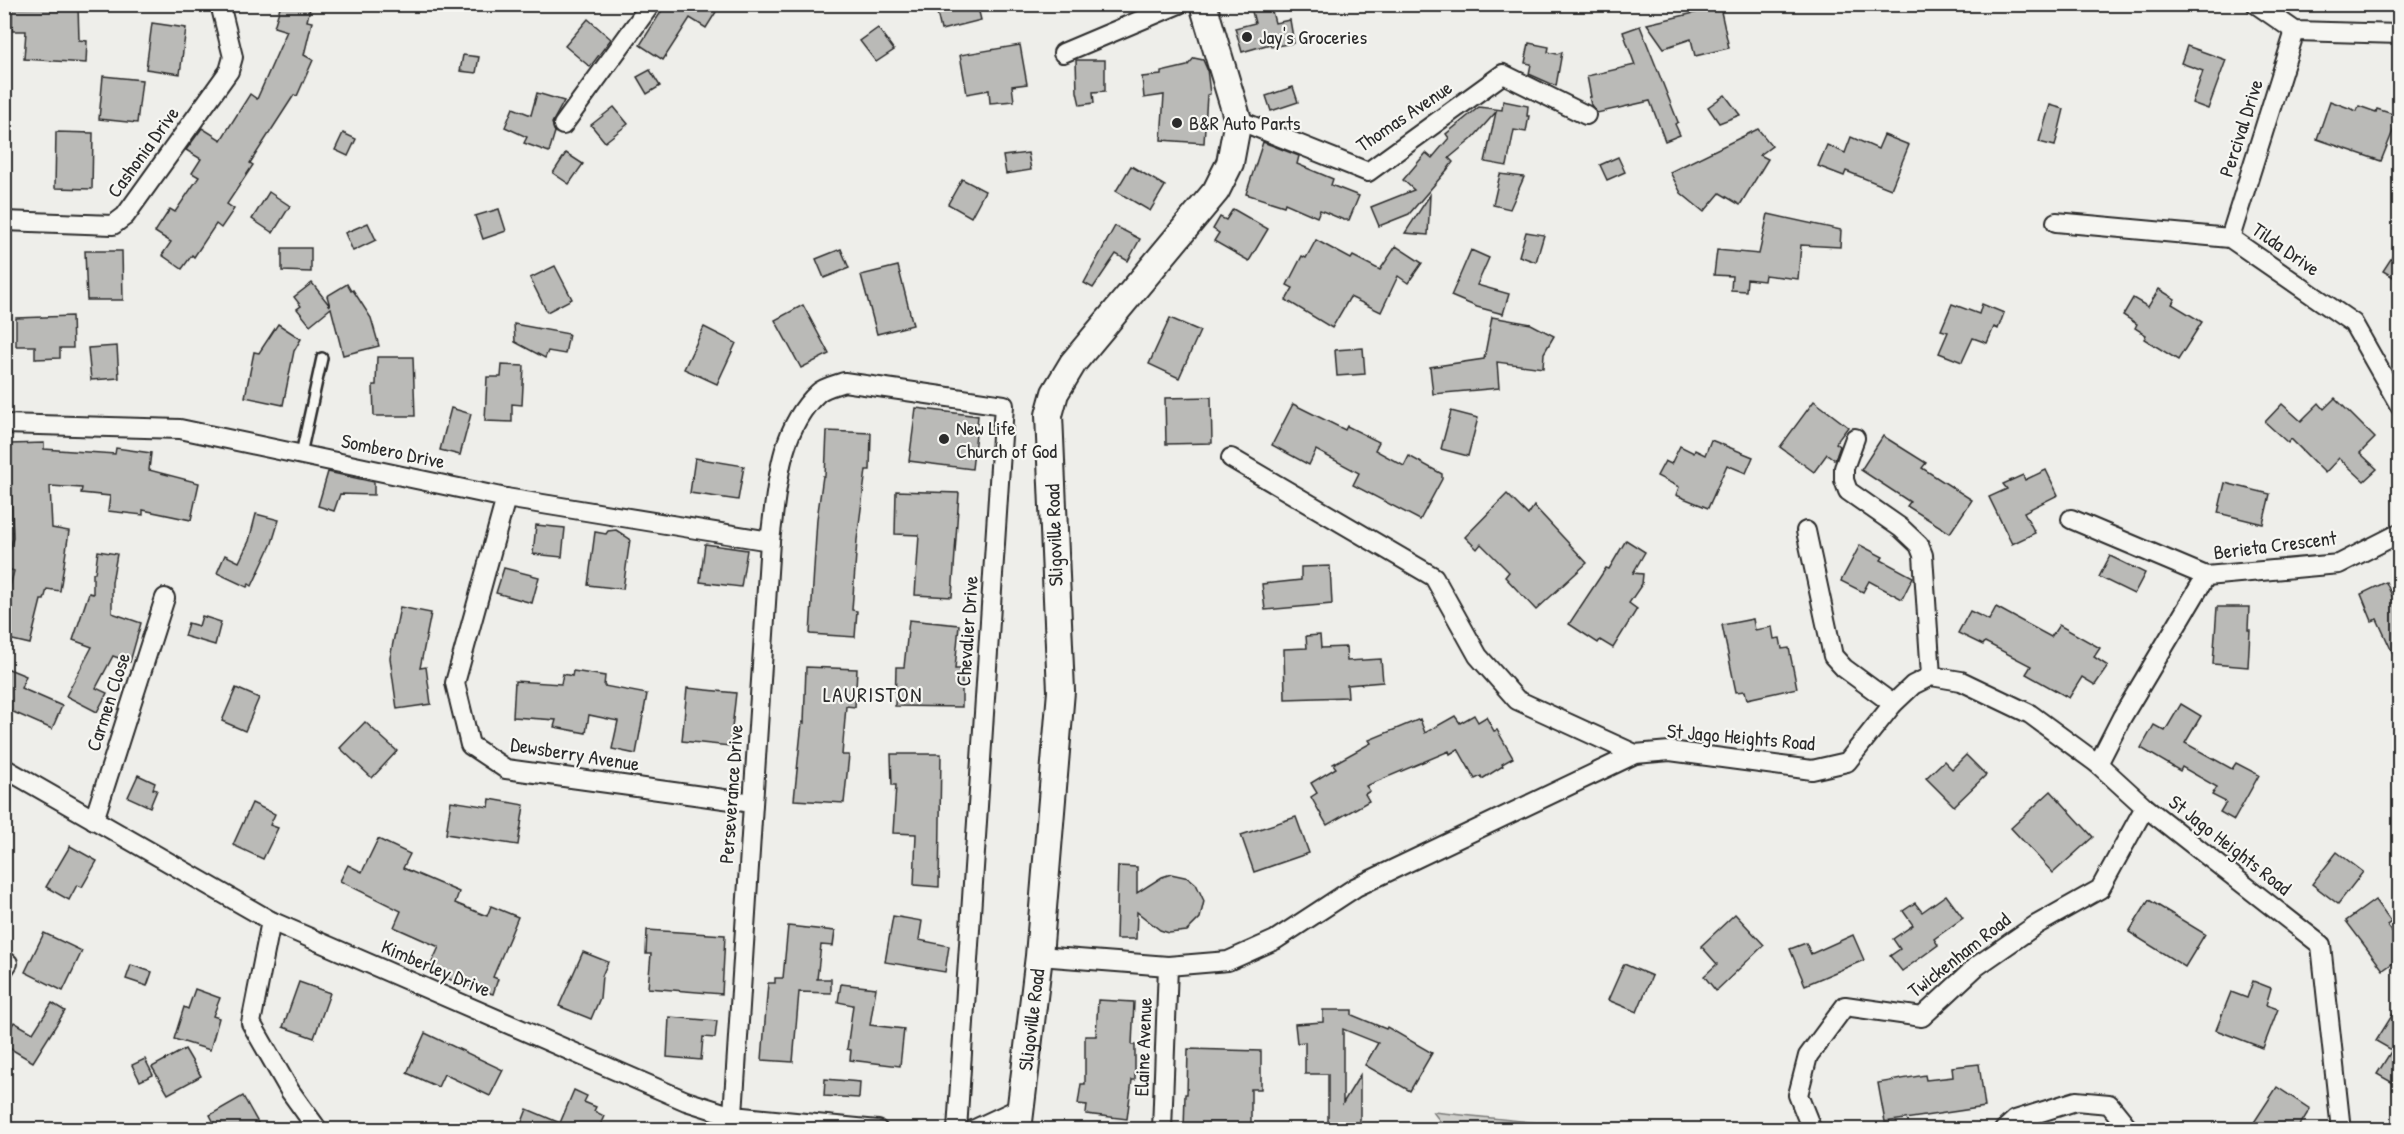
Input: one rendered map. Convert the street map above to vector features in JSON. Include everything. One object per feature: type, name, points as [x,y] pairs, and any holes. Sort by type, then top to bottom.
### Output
[{"type":"street","name":"Cashonia Drive","points":[[4,221],[112,225],[125,216],[229,71],[233,57],[220,4]]},
{"type":"street","points":[[563,124],[651,4]]},
{"type":"street","points":[[1063,53],[1179,4]]},
{"type":"street","name":"Sligoville Road","points":[[1019,1119],[1039,956],[1061,691],[1049,415],[1056,393],[1073,363],[1215,191],[1230,163],[1238,120],[1203,4]]},
{"type":"street","points":[[2256,4],[2295,31],[2400,34]]},
{"type":"street","name":"Percival Drive","points":[[2230,238],[2295,31]]},
{"type":"street","name":"Thomas Avenue","points":[[1238,120],[1368,172],[1503,74],[1586,115]]},
{"type":"street","name":"Tilda Drive","points":[[2056,222],[2230,238],[2353,323],[2400,406]]},
{"type":"street","name":"Chevalier Drive","points":[[781,462],[796,418],[820,391],[844,382],[1004,405],[957,1130]]},
{"type":"street","name":"Sombero Drive","points":[[4,424],[180,429],[506,498],[771,541]]},
{"type":"street","points":[[1855,438],[1844,468],[1844,480],[1848,491],[1901,528],[1919,545],[1923,555],[1931,676]]},
{"type":"street","points":[[1231,458],[1434,577],[1478,656],[1517,700],[1635,754]]},
{"type":"street","name":"Perseverance Drive","points":[[732,1123],[771,541],[781,462]]},
{"type":"street","name":"Dewsberry Avenue","points":[[506,498],[455,683],[470,745],[506,769],[753,803]]},
{"type":"street","points":[[2071,519],[2206,576]]},
{"type":"street","points":[[1806,531],[1833,656],[1844,668],[1893,704]]},
{"type":"street","name":"Berieta Crescent","points":[[2098,764],[2122,717],[2206,576],[2339,564],[2400,533]]},
{"type":"street","name":"Carmen Close","points":[[94,820],[165,598]]},
{"type":"street","name":"St Jago Heights Road","points":[[1039,956],[1168,966],[1228,961],[1275,940],[1356,887],[1635,754],[1670,751],[1812,770],[1847,762],[1893,704],[1913,685],[1931,676],[1961,681],[2030,714],[2098,764],[2145,807],[2321,945],[2341,1130]]},
{"type":"street","name":"Kimberley Drive","points":[[4,768],[271,921],[732,1123],[878,1130]]},
{"type":"street","name":"Twickenham Road","points":[[1812,1130],[1798,1095],[1808,1056],[1845,1006],[1922,1017],[1977,966],[2036,925],[2100,889],[2145,807]]},
{"type":"street","points":[[271,921],[251,1023],[290,1091],[318,1130]]},
{"type":"street","name":"Elaine Avenue","points":[[1162,1130],[1168,966]]},
{"type":"street","points":[[2004,1130],[2015,1120],[2076,1101],[2109,1104],[2130,1130]]},
{"type":"street","points":[[973,1130],[1019,1119]]},
{"type":"lane","points":[[301,454],[322,358]]},
{"type":"shaded area","points":[[1433,1112],[1597,1129],[1446,1129]]},
{"type":"building","points":[[281,4],[311,4],[307,21],[312,22],[304,55],[313,60],[297,96],[294,95],[250,163],[253,165],[227,204],[234,209],[221,228],[216,224],[194,257],[192,255],[182,269],[162,255],[171,242],[155,232],[170,209],[175,212],[199,177],[192,173],[201,159],[186,150],[202,128],[221,140],[250,94],[257,99],[287,31],[274,27]]},
{"type":"building","points":[[666,4],[705,4],[716,12],[706,28],[690,18],[663,60],[640,45]]},
{"type":"building","points":[[935,4],[977,4],[981,20],[941,30]]},
{"type":"building","points":[[1250,4],[1270,4],[1275,23],[1290,20],[1294,43],[1271,47],[1270,44],[1242,52],[1235,28],[1255,23]]},
{"type":"building","points":[[78,6],[79,40],[87,41],[86,63],[24,59],[26,31],[12,31],[12,8]]},
{"type":"building","points":[[1720,7],[1729,48],[1695,56],[1691,39],[1664,48],[1647,24]]},
{"type":"building","points":[[588,19],[611,39],[590,67],[565,46]]},
{"type":"building","points":[[152,23],[186,28],[180,74],[146,69]]},
{"type":"building","points":[[1640,26],[1678,122],[1675,124],[1680,135],[1665,141],[1650,101],[1597,113],[1589,97],[1591,97],[1587,76],[1635,65],[1623,32]]},
{"type":"building","points":[[878,28],[894,50],[876,62],[860,41]]},
{"type":"building","points":[[1529,43],[1549,47],[1548,52],[1557,54],[1562,52],[1556,86],[1529,74],[1531,64],[1525,63]]},
{"type":"building","points":[[1020,45],[1027,84],[1012,86],[1014,101],[990,103],[989,90],[967,94],[960,55]]},
{"type":"building","points":[[2187,46],[2226,60],[2208,109],[2192,103],[2203,71],[2181,63]]},
{"type":"building","points":[[463,55],[479,57],[476,73],[460,71]]},
{"type":"building","points":[[1194,58],[1203,60],[1207,69],[1210,94],[1207,95],[1204,143],[1161,140],[1164,95],[1144,98],[1142,77],[1161,75],[1161,72],[1187,66]]},
{"type":"building","points":[[1076,60],[1105,60],[1105,91],[1093,92],[1094,103],[1080,105],[1077,92]]},
{"type":"building","points":[[650,70],[660,86],[647,94],[637,77]]},
{"type":"building","points":[[103,76],[142,80],[137,123],[99,119]]},
{"type":"building","points":[[1293,87],[1298,102],[1271,111],[1266,96]]},
{"type":"building","points":[[537,93],[564,101],[552,123],[555,132],[549,152],[524,143],[527,137],[505,127],[513,108],[531,115]]},
{"type":"building","points":[[1725,95],[1740,115],[1719,123],[1708,107]]},
{"type":"building","points":[[1503,101],[1528,106],[1527,116],[1529,116],[1526,132],[1514,130],[1507,166],[1485,162],[1496,112],[1472,139],[1449,158],[1453,162],[1409,214],[1379,226],[1371,207],[1414,190],[1403,180],[1426,153],[1432,158],[1449,138],[1446,134],[1479,107],[1502,110]]},
{"type":"building","points":[[2330,101],[2357,111],[2359,106],[2399,116],[2381,161],[2317,139]]},
{"type":"building","points":[[2050,105],[2064,109],[2055,146],[2039,142]]},
{"type":"building","points":[[614,107],[628,124],[605,142],[591,125]]},
{"type":"building","points":[[1758,129],[1772,146],[1760,155],[1768,159],[1740,205],[1720,193],[1704,212],[1681,193],[1670,172]]},
{"type":"building","points":[[56,132],[93,133],[92,189],[55,188]]},
{"type":"building","points":[[343,133],[356,139],[348,156],[335,150]]},
{"type":"building","points":[[1884,135],[1909,145],[1891,189],[1846,171],[1844,176],[1818,166],[1827,145],[1845,153],[1851,137],[1878,149]]},
{"type":"building","points":[[1263,142],[1299,156],[1297,164],[1333,179],[1331,185],[1359,196],[1349,220],[1320,210],[1317,217],[1285,203],[1284,206],[1246,194]]},
{"type":"building","points":[[566,153],[583,164],[569,184],[553,173]]},
{"type":"building","points":[[1028,153],[1031,170],[1006,174],[1003,156]]},
{"type":"building","points":[[1618,157],[1625,172],[1607,180],[1600,165]]},
{"type":"building","points":[[1131,166],[1165,186],[1150,211],[1116,191]]},
{"type":"building","points":[[1500,174],[1524,177],[1510,209],[1493,205]]},
{"type":"building","points":[[962,179],[985,191],[971,217],[948,204]]},
{"type":"building","points":[[269,192],[290,206],[273,233],[252,219]]},
{"type":"building","points":[[1430,195],[1428,235],[1405,233]]},
{"type":"building","points":[[499,209],[506,231],[483,239],[475,216]]},
{"type":"building","points":[[1233,209],[1268,229],[1249,261],[1214,241],[1219,233],[1213,229],[1220,217],[1226,220]]},
{"type":"building","points":[[1768,214],[1841,230],[1840,247],[1801,245],[1798,279],[1765,275],[1764,281],[1747,279],[1746,291],[1731,290],[1732,276],[1714,275],[1717,250],[1759,254]]},
{"type":"building","points":[[368,223],[376,240],[353,251],[345,233]]},
{"type":"building","points":[[1115,226],[1140,239],[1128,261],[1116,254],[1093,288],[1084,283]]},
{"type":"building","points":[[1526,232],[1544,235],[1536,262],[1519,256]]},
{"type":"building","points":[[1316,240],[1351,259],[1353,256],[1380,270],[1396,246],[1422,263],[1408,283],[1398,276],[1381,312],[1350,297],[1332,328],[1286,300],[1293,288],[1287,285],[1302,256],[1306,258]]},
{"type":"building","points":[[2400,245],[2400,281],[2383,271]]},
{"type":"building","points":[[282,248],[311,248],[311,272],[282,271]]},
{"type":"building","points":[[841,249],[849,268],[824,278],[816,259]]},
{"type":"building","points":[[1471,250],[1489,258],[1477,285],[1509,294],[1503,314],[1477,307],[1451,296]]},
{"type":"building","points":[[85,251],[122,251],[123,300],[87,300]]},
{"type":"building","points":[[555,266],[572,299],[547,312],[530,278]]},
{"type":"building","points":[[898,266],[913,325],[877,334],[861,275]]},
{"type":"building","points":[[312,283],[330,306],[327,296],[347,284],[371,318],[379,346],[343,355],[331,308],[310,325],[297,309],[301,306],[294,297]]},
{"type":"building","points":[[2159,289],[2175,299],[2172,304],[2202,322],[2178,360],[2144,339],[2146,335],[2135,328],[2137,324],[2123,315],[2133,298],[2148,307]]},
{"type":"building","points":[[1952,304],[1979,314],[1982,304],[2004,313],[1998,329],[1994,327],[1987,343],[1973,338],[1962,362],[1939,353],[1948,332],[1941,330]]},
{"type":"building","points":[[803,305],[829,354],[801,368],[775,320]]},
{"type":"building","points":[[72,316],[73,348],[60,348],[60,358],[35,359],[35,346],[16,346],[16,318]]},
{"type":"building","points":[[1492,317],[1531,324],[1554,336],[1544,353],[1543,368],[1497,362],[1499,388],[1433,394],[1430,367],[1484,359]]},
{"type":"building","points":[[1170,318],[1200,331],[1179,378],[1149,364]]},
{"type":"building","points":[[278,324],[301,339],[294,351],[283,405],[245,397],[254,352],[259,353]]},
{"type":"building","points":[[514,324],[569,334],[565,354],[548,351],[545,358],[515,342]]},
{"type":"building","points":[[704,327],[736,343],[717,384],[684,369]]},
{"type":"building","points":[[117,346],[119,378],[91,380],[88,348]]},
{"type":"building","points":[[1363,348],[1365,374],[1337,376],[1335,350]]},
{"type":"building","points":[[377,357],[413,357],[415,416],[374,416],[373,385],[376,385]]},
{"type":"building","points":[[502,365],[524,366],[522,405],[512,404],[512,422],[485,421],[487,377],[501,377]]},
{"type":"building","points":[[1211,397],[1212,443],[1166,444],[1165,398]]},
{"type":"building","points":[[2335,398],[2375,438],[2360,453],[2377,469],[2364,481],[2339,458],[2325,473],[2291,439],[2288,443],[2265,422],[2282,404],[2301,421],[2319,403],[2324,409]]},
{"type":"building","points":[[1814,401],[1848,427],[1836,443],[1840,446],[1835,460],[1827,454],[1814,472],[1780,447]]},
{"type":"building","points":[[1293,404],[1345,430],[1347,426],[1379,442],[1375,450],[1404,466],[1409,456],[1442,474],[1442,479],[1420,520],[1353,485],[1359,473],[1316,450],[1309,465],[1272,445]]},
{"type":"building","points":[[451,408],[471,414],[460,455],[440,450]]},
{"type":"building","name":"New Life Church of God","points":[[916,408],[978,416],[972,469],[909,461]]},
{"type":"building","points":[[1451,411],[1478,418],[1468,456],[1441,449]]},
{"type":"building","points":[[827,431],[871,433],[870,470],[866,470],[857,540],[852,610],[857,611],[855,637],[810,634],[817,519],[823,476],[825,476]]},
{"type":"building","points":[[1883,436],[1926,463],[1922,468],[1972,500],[1950,533],[1907,506],[1910,502],[1861,470]]},
{"type":"building","points":[[1711,440],[1753,457],[1746,473],[1727,465],[1708,508],[1676,495],[1679,487],[1657,476],[1665,461],[1671,464],[1680,446],[1694,453],[1695,450],[1705,455]]},
{"type":"building","points":[[44,443],[44,449],[115,454],[116,448],[151,453],[149,470],[199,483],[191,520],[143,510],[143,515],[108,511],[110,496],[81,493],[82,488],[50,486],[52,528],[69,531],[60,591],[47,589],[44,600],[41,600],[30,644],[4,638],[4,597],[7,598],[14,571],[5,568],[13,538],[9,444]]},
{"type":"building","points":[[695,458],[744,466],[738,500],[690,493]]},
{"type":"building","points":[[2046,470],[2058,495],[2024,512],[2035,533],[2012,544],[1989,497],[2007,489],[2003,484],[2023,475],[2025,480]]},
{"type":"building","points":[[328,472],[374,482],[374,495],[340,494],[334,511],[318,506]]},
{"type":"building","points":[[2225,483],[2270,494],[2263,524],[2218,513]]},
{"type":"building","points":[[896,491],[959,493],[952,597],[915,595],[919,535],[895,534]]},
{"type":"building","points":[[1507,494],[1528,515],[1534,506],[1587,563],[1536,610],[1505,577],[1509,572],[1481,544],[1477,549],[1465,537]]},
{"type":"building","points":[[256,514],[279,520],[272,543],[252,586],[249,584],[247,587],[217,573],[225,555],[239,562],[249,541]]},
{"type":"building","points":[[536,525],[565,528],[562,557],[533,554]]},
{"type":"building","points":[[616,530],[630,539],[623,589],[588,585],[595,532],[606,534],[608,531]]},
{"type":"building","points":[[1626,540],[1645,552],[1633,573],[1643,574],[1642,584],[1629,603],[1637,609],[1613,648],[1600,640],[1598,643],[1569,624],[1606,568],[1609,569]]},
{"type":"building","points":[[705,544],[747,550],[741,587],[700,582]]},
{"type":"building","points":[[1860,545],[1883,557],[1881,560],[1913,577],[1902,599],[1869,581],[1863,592],[1841,581]]},
{"type":"building","points":[[98,551],[117,554],[112,582],[112,613],[141,623],[130,662],[113,656],[96,688],[107,693],[97,712],[66,696],[92,647],[73,640],[89,593],[93,594],[93,573],[95,573]]},
{"type":"building","points":[[2110,556],[2145,573],[2134,594],[2099,577]]},
{"type":"building","points":[[1330,566],[1332,604],[1265,610],[1262,584],[1301,580],[1301,567]]},
{"type":"building","points":[[504,568],[539,577],[532,603],[496,593]]},
{"type":"building","points":[[2386,582],[2395,603],[2400,600],[2400,669],[2377,619],[2372,621],[2361,594]]},
{"type":"building","points":[[400,607],[431,613],[420,668],[426,667],[431,704],[397,709],[390,658]]},
{"type":"building","points":[[1996,607],[2051,637],[2059,625],[2100,648],[2094,657],[2108,666],[2095,685],[2082,677],[2069,698],[2026,674],[2031,666],[1985,642],[1983,645],[1958,633],[1970,611],[1989,620]]},
{"type":"building","points":[[2217,607],[2249,607],[2248,667],[2213,664]]},
{"type":"building","points":[[202,616],[221,622],[215,645],[184,636],[188,623],[199,626]]},
{"type":"building","points":[[1753,619],[1755,630],[1772,627],[1774,639],[1780,638],[1782,649],[1789,648],[1797,688],[1747,699],[1745,691],[1736,692],[1722,625]]},
{"type":"building","points":[[909,620],[959,625],[955,669],[962,669],[962,707],[895,706],[896,667],[904,667]]},
{"type":"building","points":[[1320,635],[1321,648],[1346,647],[1347,661],[1381,659],[1383,682],[1347,685],[1348,697],[1285,699],[1284,649],[1307,648],[1306,636]]},
{"type":"building","points":[[4,667],[26,676],[21,688],[62,706],[52,729],[4,708]]},
{"type":"building","points":[[806,667],[857,669],[855,707],[846,706],[842,755],[849,755],[844,803],[794,800],[802,722],[804,723]]},
{"type":"building","points":[[573,671],[605,676],[604,686],[647,694],[636,754],[612,749],[618,721],[589,715],[586,733],[554,727],[556,720],[513,717],[515,681],[561,684],[563,674],[572,676]]},
{"type":"building","points":[[236,688],[259,698],[245,731],[222,721]]},
{"type":"building","points":[[687,688],[736,693],[730,746],[682,741]]},
{"type":"building","points":[[2181,704],[2201,716],[2185,743],[2232,769],[2236,763],[2259,775],[2234,820],[2220,812],[2226,802],[2212,795],[2217,787],[2182,767],[2180,771],[2141,748],[2154,725],[2165,731]]},
{"type":"building","points":[[1474,715],[1478,722],[1486,717],[1494,731],[1497,730],[1513,758],[1502,764],[1503,766],[1482,779],[1481,776],[1475,779],[1458,749],[1450,754],[1449,751],[1366,786],[1370,791],[1365,794],[1369,801],[1327,825],[1311,797],[1317,793],[1311,783],[1336,768],[1333,764],[1371,743],[1369,740],[1420,719],[1425,733],[1455,716],[1460,723]]},
{"type":"building","points":[[365,722],[397,751],[372,778],[340,748]]},
{"type":"building","points":[[891,754],[941,754],[939,887],[914,885],[916,834],[893,833],[896,785],[892,785]]},
{"type":"building","points":[[1966,755],[1986,775],[1954,806],[1926,778],[1944,761],[1952,769]]},
{"type":"building","points":[[138,775],[155,783],[153,789],[157,790],[150,807],[128,797]]},
{"type":"building","points":[[2051,791],[2093,837],[2053,873],[2011,828]]},
{"type":"building","points":[[490,799],[524,805],[518,845],[446,834],[451,801],[489,807]]},
{"type":"building","points":[[252,803],[275,814],[270,825],[278,828],[263,859],[233,845]]},
{"type":"building","points":[[1296,817],[1309,853],[1254,872],[1241,835]]},
{"type":"building","points":[[378,839],[410,854],[403,868],[459,892],[455,903],[487,916],[491,906],[518,917],[493,977],[498,979],[493,994],[455,982],[429,969],[439,947],[394,927],[401,911],[340,881],[348,865],[362,872]]},
{"type":"building","points":[[70,846],[97,861],[82,887],[77,885],[69,900],[46,887]]},
{"type":"building","points":[[2337,852],[2363,872],[2338,904],[2312,884]]},
{"type":"building","points":[[1118,866],[1137,867],[1137,893],[1171,874],[1189,878],[1196,884],[1204,901],[1200,918],[1187,931],[1169,933],[1160,930],[1137,912],[1136,939],[1116,939]]},
{"type":"building","points":[[1946,895],[1963,918],[1934,939],[1938,945],[1902,971],[1890,956],[1900,949],[1893,939],[1913,925],[1903,911],[1915,903],[1922,912]]},
{"type":"building","points":[[2149,900],[2205,934],[2185,967],[2129,932]]},
{"type":"building","points":[[2375,900],[2391,922],[2387,925],[2400,942],[2400,958],[2383,970],[2346,921]]},
{"type":"building","points":[[1735,914],[1764,945],[1716,991],[1704,976],[1717,964],[1701,946]]},
{"type":"building","points":[[893,916],[922,921],[919,940],[949,946],[945,972],[885,962]]},
{"type":"building","points":[[788,926],[835,931],[833,946],[821,945],[817,979],[831,979],[831,993],[799,992],[793,1062],[762,1060],[768,983],[775,983],[775,978],[783,978]]},
{"type":"building","points":[[647,930],[725,935],[722,994],[648,988],[651,954],[646,954]]},
{"type":"building","points":[[44,933],[82,951],[63,991],[25,972]]},
{"type":"building","points":[[1853,935],[1864,960],[1805,985],[1790,949],[1806,943],[1811,954]]},
{"type":"building","points":[[583,952],[608,962],[602,976],[600,998],[591,1019],[559,1006]]},
{"type":"building","points":[[1624,964],[1652,976],[1637,1012],[1608,1000]]},
{"type":"building","points":[[131,965],[152,972],[147,986],[126,979]]},
{"type":"building","points":[[2253,981],[2271,988],[2266,1005],[2278,1009],[2263,1048],[2216,1030],[2231,992],[2247,998]]},
{"type":"building","points":[[299,982],[330,993],[314,1038],[283,1027]]},
{"type":"building","points":[[841,984],[876,988],[870,1025],[904,1029],[900,1066],[850,1060],[851,1050],[847,1049],[853,1005],[838,1002]]},
{"type":"building","points":[[195,989],[220,998],[213,1016],[219,1018],[210,1050],[174,1039],[184,1007],[188,1009]]},
{"type":"building","points":[[1098,1000],[1134,1002],[1132,1045],[1135,1045],[1135,1080],[1132,1080],[1127,1119],[1086,1114],[1087,1105],[1078,1104],[1081,1084],[1085,1084],[1085,1036],[1096,1036]]},
{"type":"building","points":[[52,1003],[65,1011],[33,1062],[4,1045],[4,1038],[14,1022],[33,1033]]},
{"type":"building","points":[[2400,1003],[2400,1087],[2377,1074],[2392,1050],[2376,1041]]},
{"type":"building","points":[[1323,1010],[1352,1010],[1352,1015],[1386,1029],[1387,1027],[1432,1053],[1410,1091],[1365,1065],[1378,1043],[1343,1029],[1343,1103],[1360,1075],[1360,1130],[1328,1130],[1328,1074],[1305,1074],[1305,1042],[1297,1043],[1295,1024],[1323,1022]]},
{"type":"building","points":[[669,1017],[717,1021],[715,1038],[703,1037],[701,1060],[667,1057]]},
{"type":"building","points":[[425,1033],[503,1070],[490,1096],[444,1074],[438,1087],[407,1073]]},
{"type":"building","points":[[185,1049],[201,1076],[168,1094],[152,1067]]},
{"type":"building","points":[[1188,1049],[1261,1051],[1261,1089],[1251,1089],[1251,1130],[1184,1130]]},
{"type":"building","points":[[145,1059],[153,1075],[140,1081],[132,1065]]},
{"type":"building","points":[[1979,1064],[1985,1107],[1885,1122],[1878,1083],[1925,1075],[1926,1080],[1953,1077],[1952,1067]]},
{"type":"building","points":[[825,1079],[860,1082],[859,1098],[824,1096]]},
{"type":"building","points":[[2277,1087],[2310,1109],[2297,1130],[2249,1130]]},
{"type":"building","points":[[574,1090],[587,1096],[584,1102],[596,1107],[594,1111],[604,1116],[598,1130],[519,1130],[527,1109],[560,1123]]},
{"type":"building","points":[[243,1096],[262,1130],[218,1130],[210,1115]]},
{"type":"place","name":"Jay's Groceries","points":[[1247,37]]},
{"type":"place","name":"B&R Auto Parts","points":[[1177,123]]},
{"type":"place","name":"New Life Church of God","points":[[944,439]]},
{"type":"district","name":"LAURISTON","points":[[873,695]]}]
